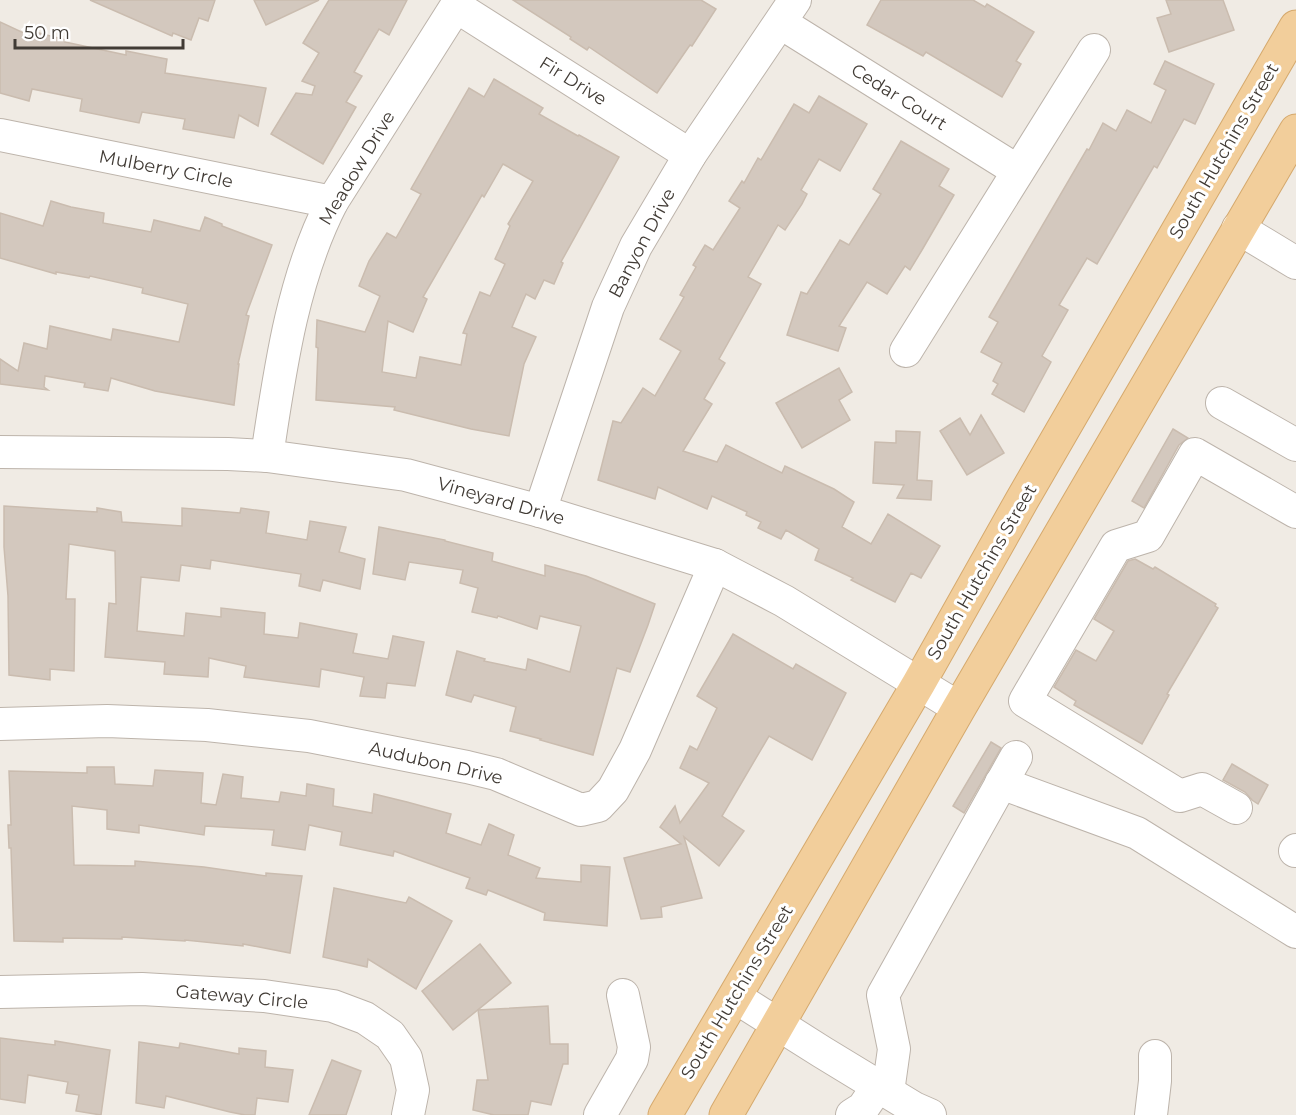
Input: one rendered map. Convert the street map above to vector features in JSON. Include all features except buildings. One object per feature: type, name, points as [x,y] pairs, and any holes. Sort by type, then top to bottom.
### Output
[{"type":"main road","name":"South Hutchins Street","points":[[665,1115],[919,683],[1296,27]]},
{"type":"main road","points":[[726,1115],[959,708],[1296,131]]},
{"type":"street","name":"Fir Drive","points":[[459,3],[690,155]]},
{"type":"street","name":"Meadow Drive","points":[[267,456],[281,363],[302,277],[323,219],[459,3]]},
{"type":"street","name":"Banyon Drive","points":[[540,511],[608,307],[636,246],[690,155],[788,11]]},
{"type":"street","name":"Cedar Court","points":[[788,11],[1018,171]]},
{"type":"street","points":[[906,351],[1094,50]]},
{"type":"street","name":"Mulberry Circle","points":[[0,135],[332,202]]},
{"type":"street","points":[[1238,228],[1296,263]]},
{"type":"street","points":[[1222,403],[1296,445]]},
{"type":"street","name":"Vineyard Drive","points":[[0,452],[267,456],[406,475],[540,511],[715,565],[784,601],[959,708]]},
{"type":"street","points":[[1236,808],[1202,789],[1180,796],[1025,701],[1116,546],[1148,536],[1195,454],[1296,512]]},
{"type":"street","name":"Audubon Drive","points":[[0,724],[107,721],[196,724],[309,736],[467,766],[496,774],[581,810],[598,806],[613,790],[635,750],[715,565]]},
{"type":"street","points":[[852,1115],[883,1089],[894,1049],[883,995],[1008,770],[1137,833],[1296,932]]},
{"type":"street","name":"Gateway Circle","points":[[0,992],[142,989],[264,996],[333,1006],[365,1018],[390,1035],[406,1058],[413,1090],[408,1115]]},
{"type":"street","points":[[600,1115],[632,1059],[634,1047],[623,995]]},
{"type":"street","points":[[735,997],[883,1089],[930,1115]]},
{"type":"street","points":[[1151,1115],[1155,1056]]}]
